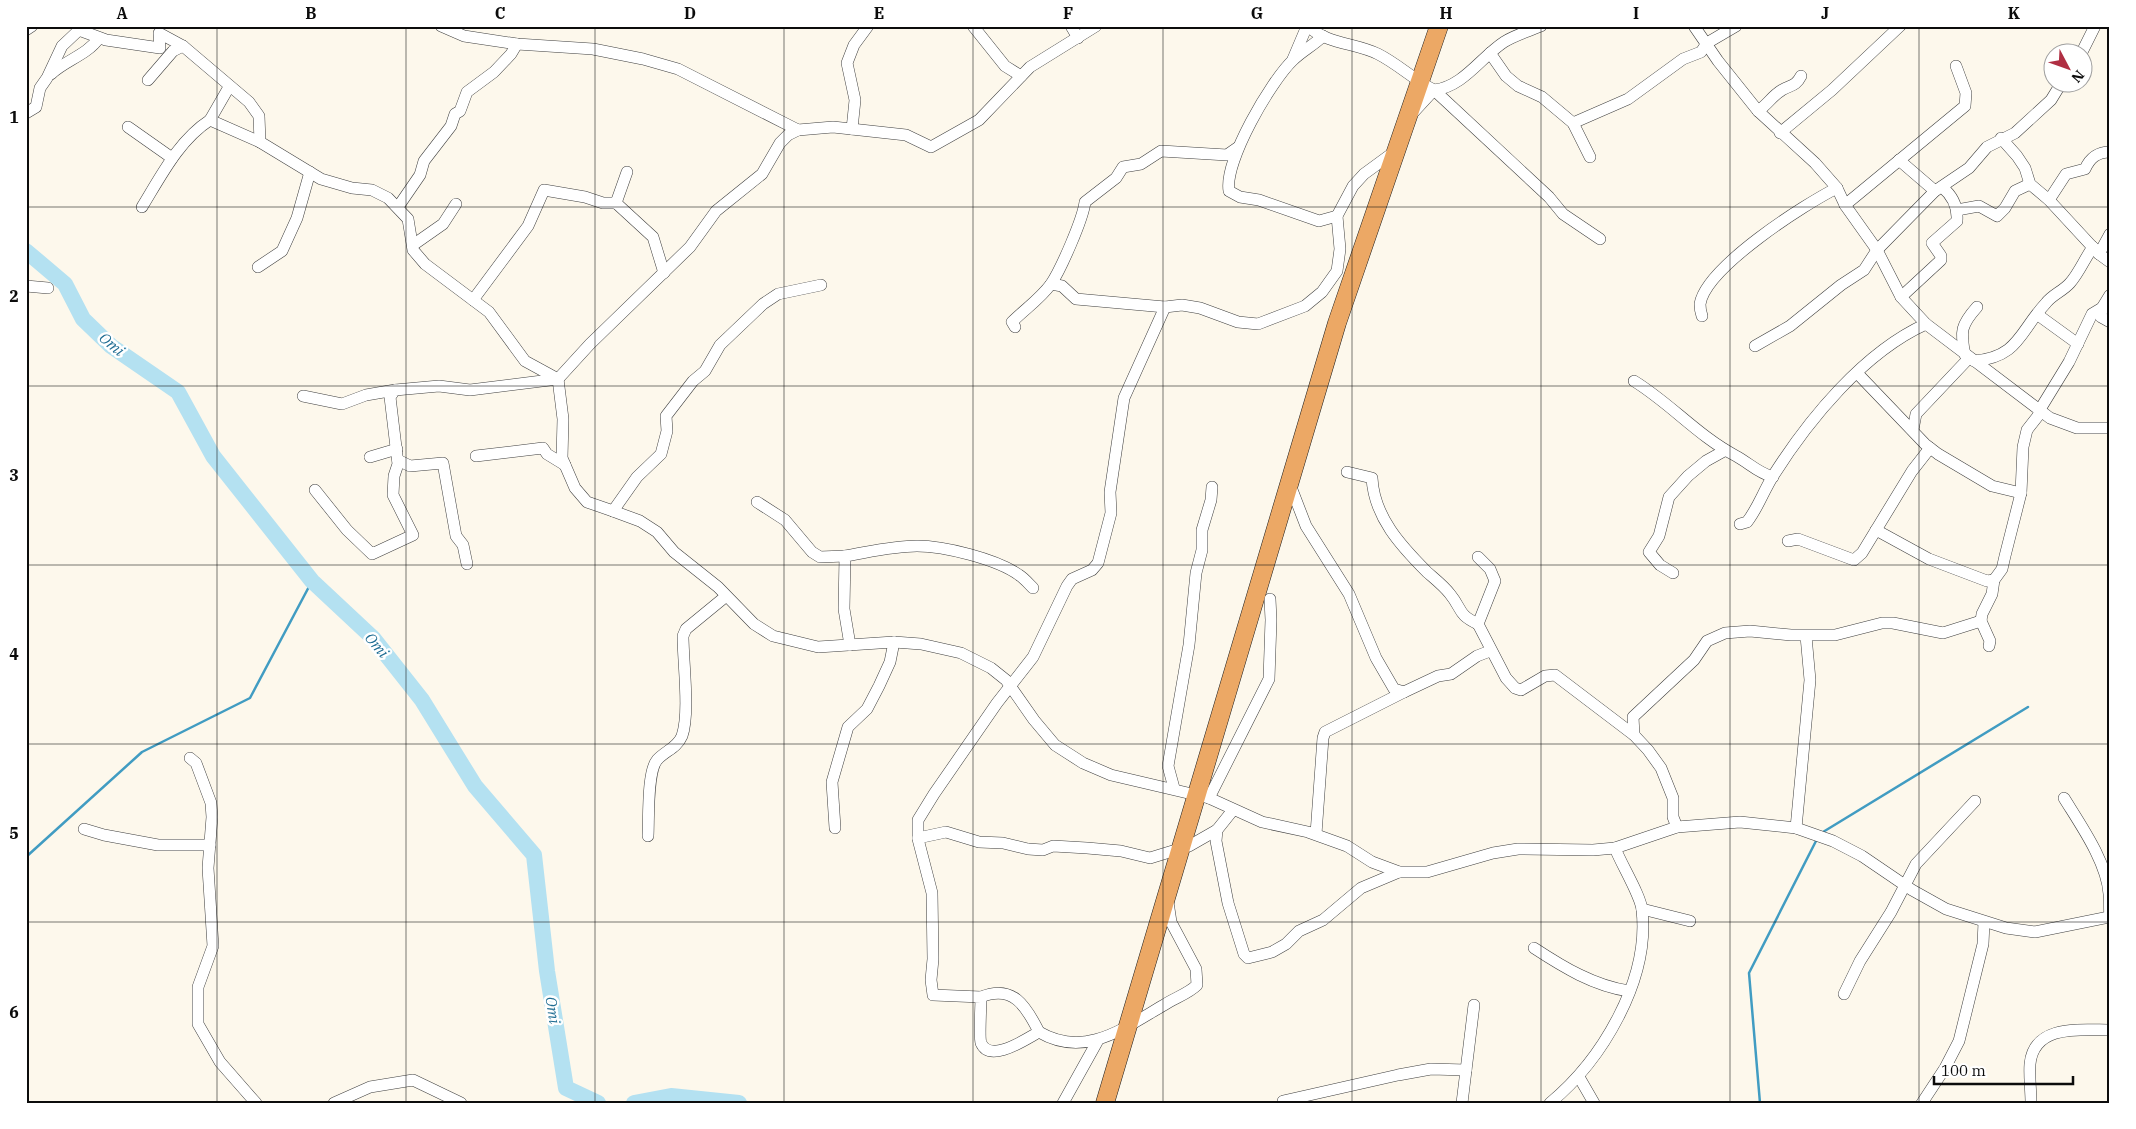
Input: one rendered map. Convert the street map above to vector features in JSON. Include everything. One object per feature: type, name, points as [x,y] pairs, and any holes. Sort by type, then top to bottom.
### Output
[{"type":"highway","points":[[1105,1103],[1337,323],[1439,26]]},
{"type":"street","points":[[26,30],[32,26]]},
{"type":"street","points":[[441,26],[517,44],[593,49],[643,58],[678,69],[798,130]]},
{"type":"street","points":[[852,128],[855,100],[846,63],[854,45],[868,26]]},
{"type":"street","points":[[973,26],[1005,66],[1021,76]]},
{"type":"street","points":[[1071,26],[1078,38]]},
{"type":"street","points":[[303,396],[342,404],[366,395],[395,390],[439,386],[470,390],[558,379],[590,344],[690,247],[716,212],[762,174],[780,143],[788,135],[798,130],[833,127],[852,128],[906,135],[932,147],[979,120],[1030,68],[1096,26]]},
{"type":"street","points":[[1338,216],[1320,221],[1259,200],[1240,197],[1230,191],[1228,182],[1237,148],[1270,93],[1293,60],[1308,26],[1323,36],[1377,53],[1416,81],[1434,90],[1549,198],[1563,214],[1600,239]]},
{"type":"street","points":[[1050,284],[1062,286],[1076,299],[1165,307],[1182,305],[1200,308],[1238,322],[1258,324],[1305,306],[1322,292],[1337,271],[1340,249],[1338,216],[1354,186],[1364,174],[1394,152],[1406,120],[1434,90],[1445,89],[1455,84],[1506,41],[1541,26]]},
{"type":"street","points":[[1694,26],[1718,61],[1758,111],[1815,163],[1837,188],[1845,205],[1877,250],[1901,296],[1926,324],[2050,418],[2077,428],[2110,428]]},
{"type":"street","points":[[1573,123],[1628,99],[1683,59],[1701,52],[1707,43],[1736,26]]},
{"type":"street","points":[[1780,133],[1839,84],[1900,26]]},
{"type":"street","points":[[2087,42],[2095,26]]},
{"type":"street","points":[[48,78],[62,46],[78,28],[99,38],[160,48],[163,30],[249,102],[259,116],[260,142]]},
{"type":"street","points":[[1293,60],[1323,36]]},
{"type":"street","points":[[26,113],[36,107],[40,88],[48,78],[67,61],[87,51],[99,38]]},
{"type":"street","points":[[398,207],[420,175],[424,161],[451,126],[455,114],[460,111],[467,92],[494,72],[511,54],[517,44]]},
{"type":"street","points":[[148,80],[173,51],[183,46]]},
{"type":"street","points":[[1490,53],[1506,76],[1518,86],[1550,102],[1573,123],[1590,157]]},
{"type":"street","points":[[1845,205],[1965,106],[1966,93],[1956,66]]},
{"type":"street","points":[[1758,111],[1770,103],[1773,96],[1798,82],[1801,76]]},
{"type":"street","points":[[142,207],[172,158],[198,128],[210,120],[230,87]]},
{"type":"street","points":[[1755,346],[1790,326],[1841,285],[1864,270],[1877,250],[1938,189],[1969,168],[1988,147],[2001,138],[2010,136],[2051,100],[2056,92]]},
{"type":"street","points":[[210,120],[260,142],[321,178],[352,188],[372,190],[388,198],[408,219],[413,250],[425,264],[489,312],[526,361],[558,379]]},
{"type":"street","points":[[128,127],[172,158]]},
{"type":"street","points":[[2001,138],[2021,162],[2030,184],[2048,200],[2096,251],[2110,262]]},
{"type":"street","points":[[1015,327],[1012,322],[1050,284],[1084,212],[1085,202],[1116,178],[1124,167],[1141,164],[1161,151],[1227,155],[1237,148]]},
{"type":"street","points":[[2048,200],[2066,174],[2085,169],[2089,162],[2101,152],[2110,152]]},
{"type":"street","points":[[1899,160],[1938,189],[1949,193],[1958,210],[1957,221],[1932,243],[1941,256],[1941,260],[1901,296]]},
{"type":"street","points":[[258,267],[282,251],[297,218],[310,172]]},
{"type":"street","points":[[616,203],[627,172]]},
{"type":"street","points":[[1958,210],[1979,206],[1992,215],[1997,216],[2005,208],[2015,191],[2030,184]]},
{"type":"street","points":[[1702,316],[1700,304],[1709,286],[1721,270],[1762,237],[1818,197],[1837,188]]},
{"type":"street","points":[[473,300],[528,226],[544,190],[585,197],[603,203],[616,203],[653,237],[664,273]]},
{"type":"street","points":[[413,246],[443,224],[456,204]]},
{"type":"street","points":[[1969,358],[1992,360],[2003,355],[2023,335],[2045,303],[2070,283],[2110,234]]},
{"type":"street","points":[[613,511],[637,477],[661,454],[667,431],[666,416],[693,381],[705,371],[720,345],[763,304],[778,294],[821,285]]},
{"type":"street","points":[[26,286],[48,288]]},
{"type":"street","points":[[2110,295],[2102,308],[2101,317],[2110,322]]},
{"type":"street","points":[[1165,307],[1124,398],[1110,492],[1111,513],[1098,563],[1092,570],[1072,579],[1067,586],[1033,657],[1011,688],[997,703],[918,820],[918,838],[932,893],[933,959],[931,980],[933,995],[981,997],[990,994],[1006,993],[1016,999],[1030,1015],[1039,1032],[1057,1040],[1097,1042],[1116,1033],[1197,984],[1196,969],[1171,922],[1168,904],[1171,870],[1189,846]]},
{"type":"street","points":[[1969,358],[1961,334],[1965,320],[1977,307]]},
{"type":"street","points":[[1989,646],[1990,642],[1982,621],[1982,614],[1992,594],[1994,580],[2002,569],[2021,493],[2023,447],[2027,430],[2059,381],[2092,314],[2102,308]]},
{"type":"street","points":[[2038,315],[2078,344]]},
{"type":"street","points":[[1740,524],[1747,522],[1757,509],[1773,477],[1799,437],[1820,412],[1880,351],[1907,333],[1926,324]]},
{"type":"street","points":[[1914,430],[1916,414],[1969,358]]},
{"type":"street","points":[[1858,374],[1930,448],[1992,486],[2021,493]]},
{"type":"street","points":[[558,379],[563,419],[562,458],[575,488],[587,502],[640,521],[657,532],[674,552],[718,587],[725,597],[754,624],[773,636],[818,648],[894,642],[962,653],[991,668],[1006,680],[1055,745],[1082,763],[1111,776],[1174,788],[1209,798],[1262,822],[1316,834],[1347,846],[1372,862],[1399,872],[1426,872],[1493,853],[1518,849],[1593,850],[1615,848],[1677,827],[1740,822],[1796,828],[1833,841],[1855,852],[1946,909],[2006,928],[2035,932],[2110,917],[2110,893],[2107,874],[2064,798]]},
{"type":"street","points":[[1634,381],[1657,395],[1695,430],[1724,452],[1736,456],[1763,474],[1773,477]]},
{"type":"street","points":[[315,490],[348,530],[372,554],[413,535],[392,495],[397,455],[390,397],[395,390]]},
{"type":"street","points":[[476,456],[542,448],[547,454],[565,465]]},
{"type":"street","points":[[1788,541],[1798,539],[1854,560],[1862,553],[1912,471],[1930,448]]},
{"type":"street","points":[[1673,573],[1660,565],[1649,552],[1659,536],[1669,497],[1688,476],[1706,461],[1724,452]]},
{"type":"street","points":[[370,457],[397,455],[410,466],[443,464],[456,536],[463,545],[467,564]]},
{"type":"street","points":[[1284,470],[1306,526],[1349,594],[1385,675],[1394,689],[1404,692]]},
{"type":"street","points":[[1347,472],[1372,478],[1373,491],[1390,531],[1450,594],[1464,617],[1478,624],[1490,651],[1498,659],[1506,678],[1515,688],[1521,690],[1545,676],[1555,675],[1623,729],[1634,735],[1648,750],[1661,768],[1672,798],[1673,818],[1677,827]]},
{"type":"street","points":[[1174,788],[1168,766],[1189,645],[1196,573],[1202,550],[1202,530],[1211,500],[1212,486]]},
{"type":"street","points":[[757,502],[785,520],[812,552],[820,557],[845,556],[884,548],[917,546],[949,549],[1019,574],[1033,588]]},
{"type":"street","points":[[1876,530],[1929,559],[1987,581],[1994,580]]},
{"type":"street","points":[[845,556],[844,609],[850,645]]},
{"type":"street","points":[[1478,557],[1490,569],[1495,580],[1478,624]]},
{"type":"street","points":[[648,836],[652,771],[657,760],[675,747],[682,735],[686,705],[683,636],[686,629],[725,597]]},
{"type":"street","points":[[1209,798],[1269,679],[1270,599]]},
{"type":"street","points":[[1634,735],[1633,717],[1694,660],[1707,641],[1725,633],[1750,631],[1806,636],[1848,634],[1882,623],[1906,624],[1943,633],[1982,621]]},
{"type":"street","points":[[1796,828],[1810,680],[1806,636]]},
{"type":"street","points":[[835,828],[832,782],[848,726],[867,709],[890,662],[894,642]]},
{"type":"street","points":[[1316,834],[1325,732],[1438,676],[1451,674],[1476,656],[1490,651]]},
{"type":"street","points":[[190,758],[196,763],[211,803],[208,894],[213,946],[198,987],[198,1024],[220,1062],[256,1103]]},
{"type":"street","points":[[1844,994],[1856,967],[1891,912],[1916,864],[1975,801]]},
{"type":"street","points":[[918,838],[946,832],[979,842],[993,841],[1028,849],[1043,850],[1053,846],[1087,848],[1121,851],[1150,858],[1189,846],[1217,830],[1233,810]]},
{"type":"street","points":[[84,829],[104,835],[158,845],[210,845]]},
{"type":"street","points":[[1217,830],[1216,841],[1222,879],[1244,954],[1248,958],[1272,952],[1286,944],[1299,931],[1323,920],[1361,888],[1399,872]]},
{"type":"street","points":[[1550,1103],[1579,1077],[1610,1035],[1629,991],[1642,945],[1642,908],[1615,848]]},
{"type":"street","points":[[1642,908],[1690,921]]},
{"type":"street","points":[[1922,1103],[1946,1068],[1959,1041],[1983,944],[1984,922]]},
{"type":"street","points":[[1534,948],[1577,973],[1595,981],[1629,991]]},
{"type":"street","points":[[981,997],[980,1042],[986,1050],[993,1052],[1002,1050],[1039,1032]]},
{"type":"street","points":[[1462,1103],[1474,1005]]},
{"type":"street","points":[[2031,1103],[2030,1064],[2032,1052],[2040,1040],[2053,1033],[2076,1030],[2110,1030]]},
{"type":"street","points":[[1063,1103],[1097,1042]]},
{"type":"street","points":[[1283,1102],[1398,1074],[1430,1069],[1466,1070]]},
{"type":"street","points":[[1579,1077],[1594,1103]]},
{"type":"street","points":[[334,1103],[370,1087],[413,1080],[461,1103]]},
{"type":"waterway","name":"Omi","points":[[26,251],[65,284],[83,319],[111,346],[178,392],[213,456],[312,581],[373,638],[422,700],[475,786],[534,855],[547,971],[566,1088],[598,1103]]},
{"type":"waterway","points":[[26,857],[142,752],[250,698],[312,581]]},
{"type":"waterway","points":[[1823,832],[2028,707]]},
{"type":"waterway","points":[[1760,1103],[1749,973],[1817,839]]},
{"type":"waterway","name":"Omi","points":[[634,1103],[671,1096],[739,1103]]}]
